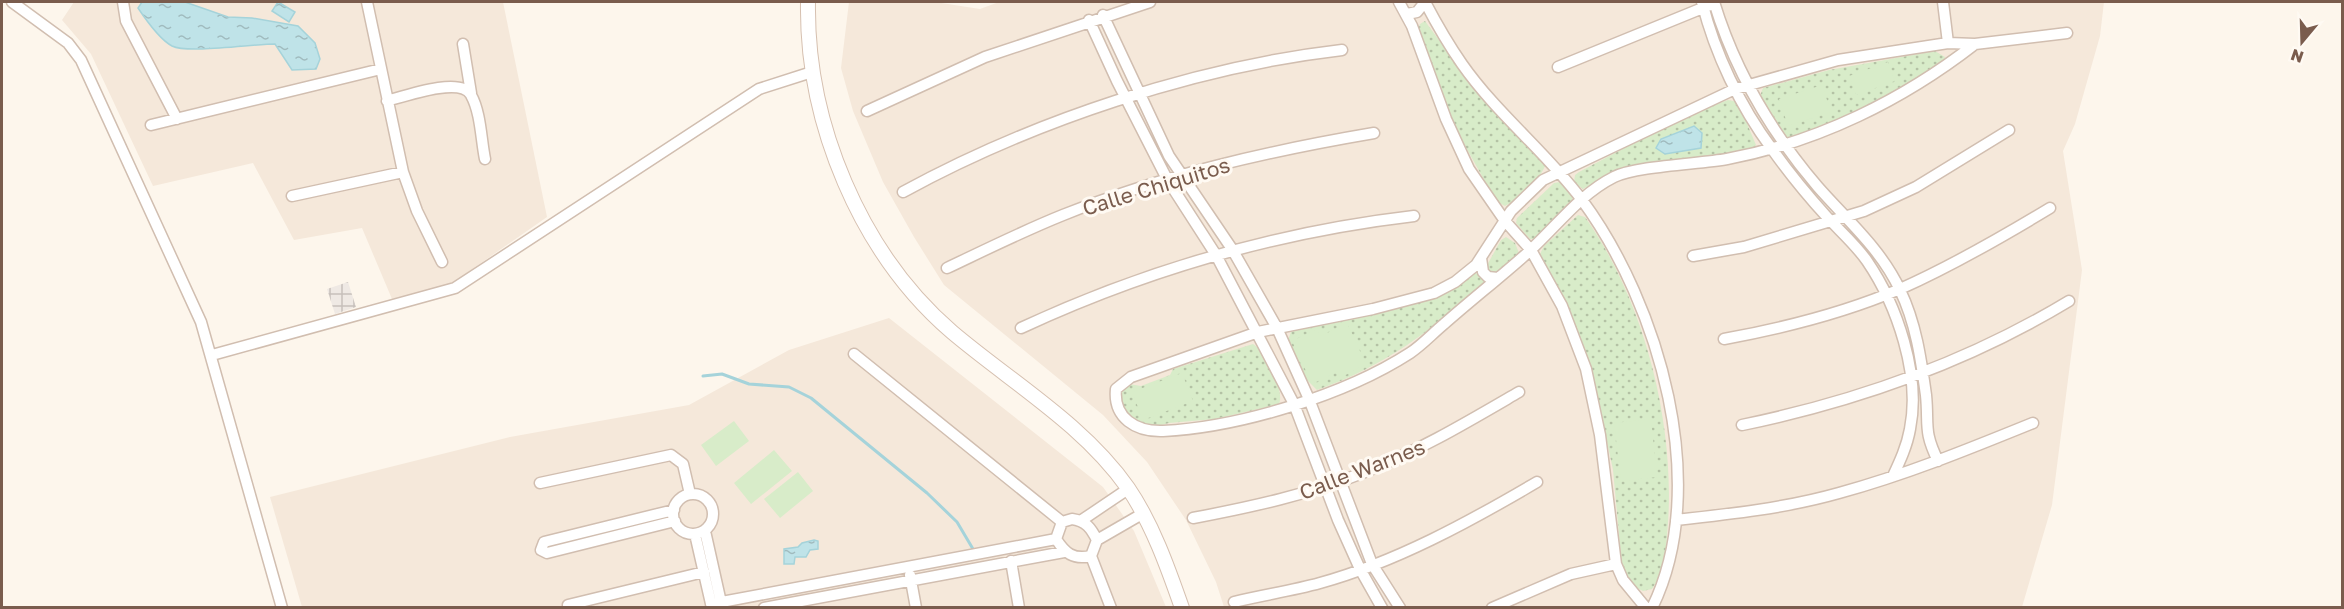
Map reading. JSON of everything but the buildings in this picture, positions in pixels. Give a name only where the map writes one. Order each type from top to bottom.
[{"type":"street","points":[[12,2],[68,43],[81,60],[201,322],[282,608]]},
{"type":"street","points":[[123,2],[126,21],[177,119]]},
{"type":"street","points":[[367,2],[403,172],[417,211],[442,262]]},
{"type":"street","points":[[808,2],[807,30],[812,72],[833,152],[853,199],[878,244],[910,288],[951,331],[1088,442],[1128,489],[1168,569],[1182,608]]},
{"type":"street","points":[[867,111],[947,72],[1103,15],[1150,2]]},
{"type":"street","points":[[1399,2],[1412,26],[1456,143],[1482,191],[1531,250],[1562,306],[1586,369],[1600,435],[1616,564],[1623,580],[1646,608]]},
{"type":"street","points":[[1407,14],[1417,12],[1425,2],[1463,65],[1582,199],[1600,225],[1628,276],[1655,343],[1668,394],[1675,446],[1676,520],[1665,581],[1652,608]]},
{"type":"street","points":[[1558,67],[1703,5],[1717,2],[1746,85],[1817,186],[1877,250],[1900,289],[1916,328],[1926,399],[1925,426],[1928,441],[1938,461]]},
{"type":"street","points":[[1943,2],[1948,43]]},
{"type":"street","points":[[1703,5],[1735,89],[1771,148],[1830,221],[1865,258],[1887,294],[1902,332],[1910,378],[1911,426],[1906,447],[1893,476]]},
{"type":"street","points":[[1103,15],[1169,156],[1232,249],[1277,328],[1309,399],[1372,564],[1400,608]]},
{"type":"street","points":[[1412,26],[1420,19],[1435,20]]},
{"type":"street","points":[[1089,20],[1167,179],[1216,255],[1294,404],[1338,520],[1360,569],[1382,608]]},
{"type":"street","points":[[1975,44],[1938,73],[1882,105],[1786,145],[1730,159],[1616,176],[1582,199],[1531,250],[1413,352],[1383,370],[1294,404],[1230,423],[1189,429],[1150,432],[1134,427],[1122,416],[1115,402],[1116,389],[1131,376],[1258,332],[1373,309],[1434,293],[1455,282],[1481,257],[1511,211],[1544,180],[1735,89],[1838,60],[1948,43],[1975,44],[2067,33]]},
{"type":"street","points":[[463,44],[485,159]]},
{"type":"street","points":[[903,192],[973,158],[1126,98],[1243,65],[1342,50]]},
{"type":"street","points":[[151,125],[381,69]]},
{"type":"street","points":[[212,355],[455,288],[759,89],[812,72]]},
{"type":"street","points":[[387,101],[458,86],[469,77]]},
{"type":"street","points":[[458,86],[471,93]]},
{"type":"street","points":[[1693,256],[1744,247],[1864,211],[1916,186],[2009,130]]},
{"type":"street","name":"Calle Chiquitos","points":[[947,268],[1064,214],[1181,174],[1251,157],[1374,133]]},
{"type":"street","points":[[292,196],[403,172]]},
{"type":"street","points":[[1724,339],[1787,327],[1900,289],[1996,241],[2050,208]]},
{"type":"street","points":[[1021,328],[1098,294],[1232,249],[1323,229],[1414,216]]},
{"type":"street","points":[[1481,257],[1483,272],[1488,277],[1498,278]]},
{"type":"street","points":[[1742,425],[1849,400],[1910,378],[2021,330],[2070,301]]},
{"type":"street","points":[[854,354],[1062,522],[1082,520],[1128,489]]},
{"type":"street","name":"Calle Warnes","points":[[1193,518],[1283,499],[1339,481],[1425,445],[1519,392]]},
{"type":"street","points":[[1676,520],[1794,504],[1938,461],[2033,423]]},
{"type":"street","points":[[540,483],[671,455],[683,464],[690,494]]},
{"type":"street","points":[[1234,602],[1321,583],[1360,569],[1436,537],[1537,482]]},
{"type":"street","points":[[700,532],[683,531],[675,521],[674,510],[682,497],[698,494],[710,503],[713,518],[700,532],[704,572],[717,605]]},
{"type":"street","points":[[674,510],[544,542],[541,550],[547,553],[675,521]]},
{"type":"street","points":[[1112,608],[1091,556],[1097,540],[1142,514]]},
{"type":"street","points":[[1082,520],[1092,530],[1097,540]]},
{"type":"street","points":[[1056,539],[1062,522]]},
{"type":"street","points":[[700,532],[717,605]]},
{"type":"street","points":[[1056,539],[1064,552],[1071,556],[1091,556]]},
{"type":"street","points":[[717,605],[808,585],[1056,539]]},
{"type":"street","points":[[764,608],[812,603],[911,580],[1064,552]]},
{"type":"street","points":[[1011,561],[1019,608]]},
{"type":"street","points":[[1492,608],[1571,574],[1616,564]]},
{"type":"street","points":[[909,566],[916,608]]},
{"type":"street","points":[[568,605],[704,572]]},
{"type":"street","points":[[808,585],[812,603]]},
{"type":"shaded area","points":[[74,2],[503,2],[547,217],[451,284],[392,299],[362,228],[294,240],[253,163],[153,186],[91,54],[62,20]]},
{"type":"shaded area","points":[[849,2],[935,2],[980,9],[999,2],[2104,2],[2100,36],[2075,124],[2063,151],[2082,270],[2052,505],[2022,607],[1224,607],[1216,582],[1186,520],[1147,462],[1103,415],[944,285],[914,237],[883,182],[853,111],[841,68]]},
{"type":"shaded area","points":[[348,282],[356,307],[335,314],[327,289]]},
{"type":"shaded area","points":[[889,318],[1103,487],[1134,531],[1166,607],[302,607],[270,497],[510,437],[689,405],[789,350]]},
{"type":"green space","points":[[1425,21],[1477,92],[1545,166],[1528,189],[1505,206],[1496,201],[1455,128],[1418,30],[1420,24]]},
{"type":"green space","points":[[1935,51],[1945,57],[1942,64],[1875,103],[1797,136],[1787,138],[1760,96],[1763,88],[1829,70]]},
{"type":"green space","points":[[1888,62],[1895,81],[1856,95],[1849,76]]},
{"type":"green space","points":[[1822,85],[1831,112],[1788,126],[1779,99]]},
{"type":"green space","points":[[1728,100],[1738,102],[1756,145],[1751,150],[1618,170],[1583,189],[1574,182],[1575,175],[1579,172],[1687,115]]},
{"type":"green space","points":[[1560,182],[1573,197],[1570,207],[1535,239],[1530,239],[1516,223],[1517,218],[1554,183]]},
{"type":"green space","points":[[1578,215],[1585,217],[1606,250],[1624,286],[1651,363],[1660,404],[1669,484],[1667,541],[1663,566],[1657,581],[1652,589],[1643,591],[1635,587],[1622,567],[1613,470],[1594,380],[1572,316],[1540,254],[1544,246]]},
{"type":"green space","points":[[1506,237],[1515,243],[1519,253],[1500,274],[1491,276],[1486,267],[1501,240]]},
{"type":"green space","points":[[1476,273],[1486,283],[1427,331],[1386,358],[1365,370],[1317,390],[1302,375],[1288,340],[1291,332]]},
{"type":"green space","points":[[1347,323],[1366,364],[1340,378],[1337,372],[1312,384],[1292,341],[1317,329],[1321,336]]},
{"type":"green space","points":[[1253,344],[1269,363],[1277,381],[1279,404],[1215,419],[1169,423],[1149,428],[1138,422],[1123,407],[1120,395],[1129,384],[1141,386],[1170,375],[1173,369]]},
{"type":"green space","points":[[1182,373],[1193,401],[1143,420],[1132,392]]},
{"type":"green space","points":[[1651,419],[1657,477],[1621,481],[1614,423]]},
{"type":"green space","points":[[734,421],[749,441],[716,466],[701,445]]},
{"type":"green space","points":[[774,450],[792,471],[751,504],[734,483]]},
{"type":"green space","points":[[798,472],[813,491],[780,518],[764,499]]},
{"type":"water","points":[[142,2],[185,2],[228,17],[252,18],[298,26],[315,43],[320,59],[316,69],[292,70],[275,44],[206,49],[172,46],[158,34],[141,13],[138,8]]},
{"type":"water","points":[[278,2],[295,12],[289,22],[272,11]]},
{"type":"water","points":[[1694,126],[1702,133],[1701,148],[1665,154],[1656,148],[1661,139]]},
{"type":"water","points":[[818,541],[818,549],[810,550],[806,557],[795,557],[794,564],[784,564],[784,549],[798,547],[802,543]]},
{"type":"waterway","points":[[703,376],[722,374],[749,384],[789,387],[811,398],[927,493],[957,522],[973,549]]}]
